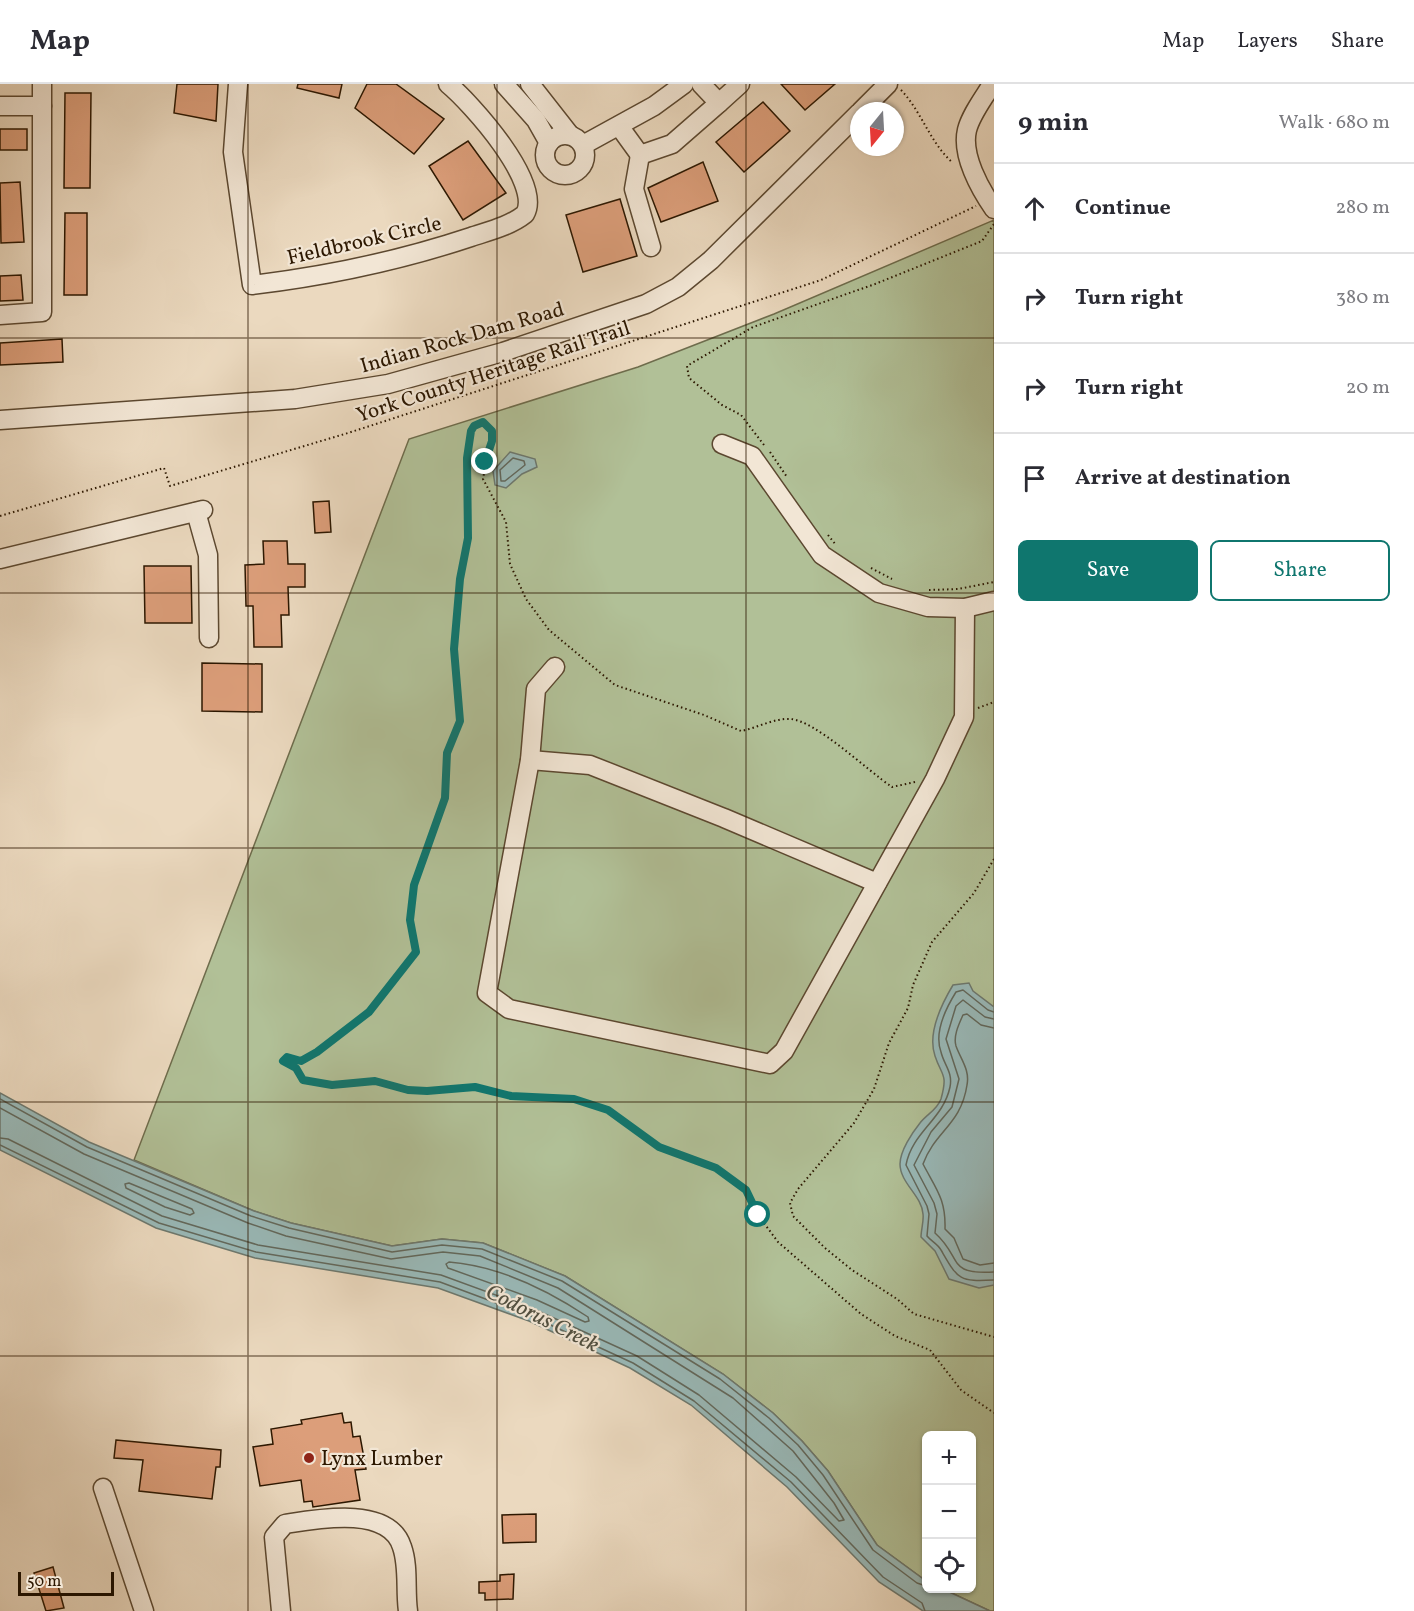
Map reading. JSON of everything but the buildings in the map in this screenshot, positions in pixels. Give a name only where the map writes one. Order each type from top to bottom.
[{"type":"street","points":[[0,315],[42,312],[42,84]]},
{"type":"street","name":"Fieldbrook Circle","points":[[238,84],[233,152],[252,285],[319,276],[389,262],[487,231],[525,214],[529,197],[510,158],[473,108],[448,84]]},
{"type":"street","points":[[504,84],[536,120],[549,143]]},
{"type":"street","points":[[530,84],[577,140],[585,160],[576,173],[560,175],[553,171],[545,158],[549,143],[562,135],[577,140],[619,126],[684,84]]},
{"type":"street","points":[[701,84],[719,103]]},
{"type":"street","points":[[640,154],[672,144],[740,84]]},
{"type":"street","points":[[988,201],[966,143],[968,129],[992,84]]},
{"type":"street","name":"Indian Rock Dam Road","points":[[874,102],[894,87]]},
{"type":"street","points":[[0,106],[42,106]]},
{"type":"street","name":"Indian Rock Dam Road","points":[[0,420],[295,399],[388,384],[503,352],[636,308],[678,287],[711,260],[850,122]]},
{"type":"street","points":[[619,126],[640,154],[634,189],[651,247]]},
{"type":"street","points":[[722,444],[752,456],[822,555],[879,592],[928,607],[965,608],[994,601]]},
{"type":"street","points":[[0,559],[199,511],[208,555],[209,638]]},
{"type":"street","points":[[555,667],[536,689],[530,760],[487,993],[508,1009],[770,1064],[784,1051],[935,779],[964,717],[965,608]]},
{"type":"street","points":[[530,760],[590,765],[724,818],[877,883]]},
{"type":"street","points":[[102,1488],[144,1611]]},
{"type":"street","points":[[281,1611],[274,1537],[279,1530],[285,1524],[325,1518],[363,1518],[377,1522],[391,1531],[402,1546],[408,1611]]},
{"type":"path","points":[[894,87],[911,100],[940,149],[961,170]]},
{"type":"path","name":"York County Heritage Rail Trail","points":[[0,516],[164,468],[170,486],[348,433],[821,280],[988,201]]},
{"type":"path","points":[[788,480],[741,415],[722,405],[696,385],[689,378],[687,366],[753,327],[875,284],[982,241],[994,224]]},
{"type":"path","points":[[916,781],[892,787],[811,724],[792,718],[741,731],[704,714],[615,685],[549,630],[525,599],[510,564],[506,522],[483,479],[492,431],[483,422],[474,426],[471,431],[467,458],[468,538],[460,579],[454,649],[460,721],[447,753],[445,798],[412,896],[410,920],[416,952],[369,1012],[317,1052],[301,1061],[287,1057],[283,1061],[296,1068],[303,1080],[332,1085],[375,1081],[408,1090],[427,1091],[475,1087],[511,1096],[574,1099],[608,1110],[659,1147],[716,1168],[746,1190],[758,1215],[778,1242],[861,1314],[895,1336],[930,1350],[961,1390],[994,1413]]},
{"type":"path","points":[[825,531],[837,546]]},
{"type":"path","points":[[866,565],[900,583]]},
{"type":"path","points":[[920,591],[958,589],[994,582]]},
{"type":"path","points":[[964,717],[976,708],[994,702]]},
{"type":"path","points":[[994,859],[974,893],[932,942],[913,985],[908,1008],[889,1043],[874,1089],[854,1123],[798,1189],[790,1203],[793,1216],[825,1248],[852,1270],[897,1299],[914,1314],[994,1337]]},
{"type":"green space","points":[[994,220],[994,1611],[952,1593],[976,1593],[976,1431],[922,1431],[922,1578],[877,1545],[828,1471],[773,1413],[723,1374],[565,1276],[483,1243],[442,1239],[392,1246],[291,1223],[254,1211],[134,1160],[409,439],[638,367],[774,314]]},
{"type":"water","points":[[510,452],[535,459],[537,467],[522,474],[506,488],[495,485],[493,471]]},
{"type":"water","points":[[969,983],[973,991],[994,1007],[994,1285],[979,1288],[949,1279],[935,1251],[921,1237],[922,1207],[903,1177],[900,1164],[904,1148],[910,1137],[937,1106],[943,1091],[944,1080],[933,1047],[936,1019],[953,985]]},
{"type":"water","name":"Codorus Creek","points":[[0,1093],[89,1142],[254,1211],[291,1223],[392,1246],[442,1239],[483,1243],[565,1276],[723,1374],[773,1413],[828,1471],[877,1545],[922,1578],[922,1593],[952,1593],[990,1611],[923,1611],[879,1582],[787,1487],[691,1405],[630,1368],[529,1321],[438,1288],[255,1258],[156,1228],[0,1150]]},
{"type":"place","name":"Lynx Lumber","points":[[309,1458]]},
{"type":"route","points":[[485,462],[492,441],[492,431],[483,422],[474,426],[471,431],[467,458],[468,538],[460,579],[458,626],[454,649],[460,721],[447,753],[445,798],[414,885],[410,906],[410,920],[416,952],[369,1012],[317,1052],[301,1061],[287,1057],[283,1058],[283,1061],[296,1068],[303,1080],[332,1085],[375,1081],[390,1087],[427,1091],[475,1087],[511,1096],[574,1099],[608,1110],[635,1127],[640,1135],[659,1147],[716,1168],[746,1190],[758,1215]]}]
